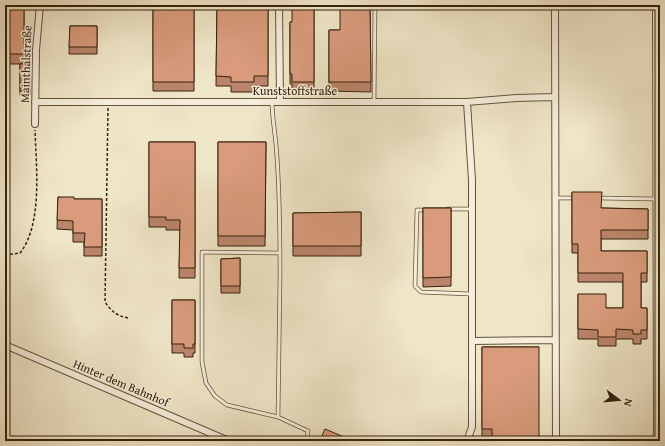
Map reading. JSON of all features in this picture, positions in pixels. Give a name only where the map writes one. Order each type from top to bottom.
[{"type":"street","name":"Mainthalstraße","points":[[35,124],[36,50],[40,5]]},
{"type":"street","points":[[279,5],[280,102]]},
{"type":"street","points":[[555,5],[556,441]]},
{"type":"street","points":[[656,5],[656,441]]},
{"type":"street","name":"Kunststoffstraße","points":[[35,102],[467,102],[516,98],[555,98]]},
{"type":"street","points":[[467,102],[472,180],[472,427],[467,441]]},
{"type":"street","points":[[472,341],[556,340]]},
{"type":"street","name":"Hinter dem Bahnhof","points":[[5,345],[229,441]]},
{"type":"lane","points":[[374,102],[375,5]]},
{"type":"lane","points":[[272,102],[272,122],[277,159],[280,253],[278,417]]},
{"type":"lane","points":[[556,198],[579,198]]},
{"type":"lane","points":[[594,198],[656,199]]},
{"type":"lane","points":[[444,209],[472,209]]},
{"type":"lane","points":[[430,210],[416,210],[415,286],[421,292],[472,294]]},
{"type":"lane","points":[[280,253],[202,252],[202,362],[206,383],[216,396],[227,404],[278,417],[308,431],[307,441]]},
{"type":"path","points":[[108,102],[105,302],[111,312],[128,318]]},
{"type":"path","points":[[5,255],[20,252],[26,245],[35,216],[35,124]]},
{"type":"building","points":[[5,5],[24,5],[24,54],[5,54]]},
{"type":"building","points":[[153,5],[194,5],[194,82],[153,82]]},
{"type":"building","points":[[217,5],[268,5],[268,76],[254,76],[254,82],[231,82],[231,77],[216,76]]},
{"type":"building","points":[[292,5],[314,5],[314,82],[292,82],[292,74],[290,74],[290,22],[292,22]]},
{"type":"building","points":[[340,5],[370,5],[371,82],[329,82],[329,30],[340,30]]},
{"type":"building","points":[[70,26],[97,26],[97,47],[69,47]]},
{"type":"building","points":[[20,64],[30,64],[30,91],[20,91]]},
{"type":"building","points":[[149,142],[195,142],[195,268],[179,268],[180,220],[166,220],[166,217],[149,217]]},
{"type":"building","points":[[218,142],[266,142],[265,236],[218,236]]},
{"type":"building","points":[[572,192],[602,192],[601,208],[648,209],[648,230],[601,230],[601,251],[647,251],[647,273],[641,273],[641,308],[647,308],[647,330],[641,330],[641,334],[633,334],[633,330],[616,329],[616,337],[598,337],[598,330],[578,329],[578,294],[606,294],[606,308],[623,308],[623,273],[578,273],[578,244],[572,244]]},
{"type":"building","points":[[58,197],[74,197],[74,199],[102,199],[102,247],[84,247],[85,233],[73,233],[73,221],[57,220]]},
{"type":"building","points":[[423,208],[451,208],[451,277],[423,278]]},
{"type":"building","points":[[361,212],[361,246],[293,246],[293,213]]},
{"type":"building","points":[[240,258],[240,286],[221,286],[221,259]]},
{"type":"building","points":[[172,300],[195,300],[195,344],[193,344],[193,348],[184,348],[184,344],[172,344]]},
{"type":"building","points":[[482,347],[539,347],[539,441],[492,441],[492,429],[482,429]]},
{"type":"building","points":[[325,429],[349,439],[349,441],[321,441],[320,440]]}]
